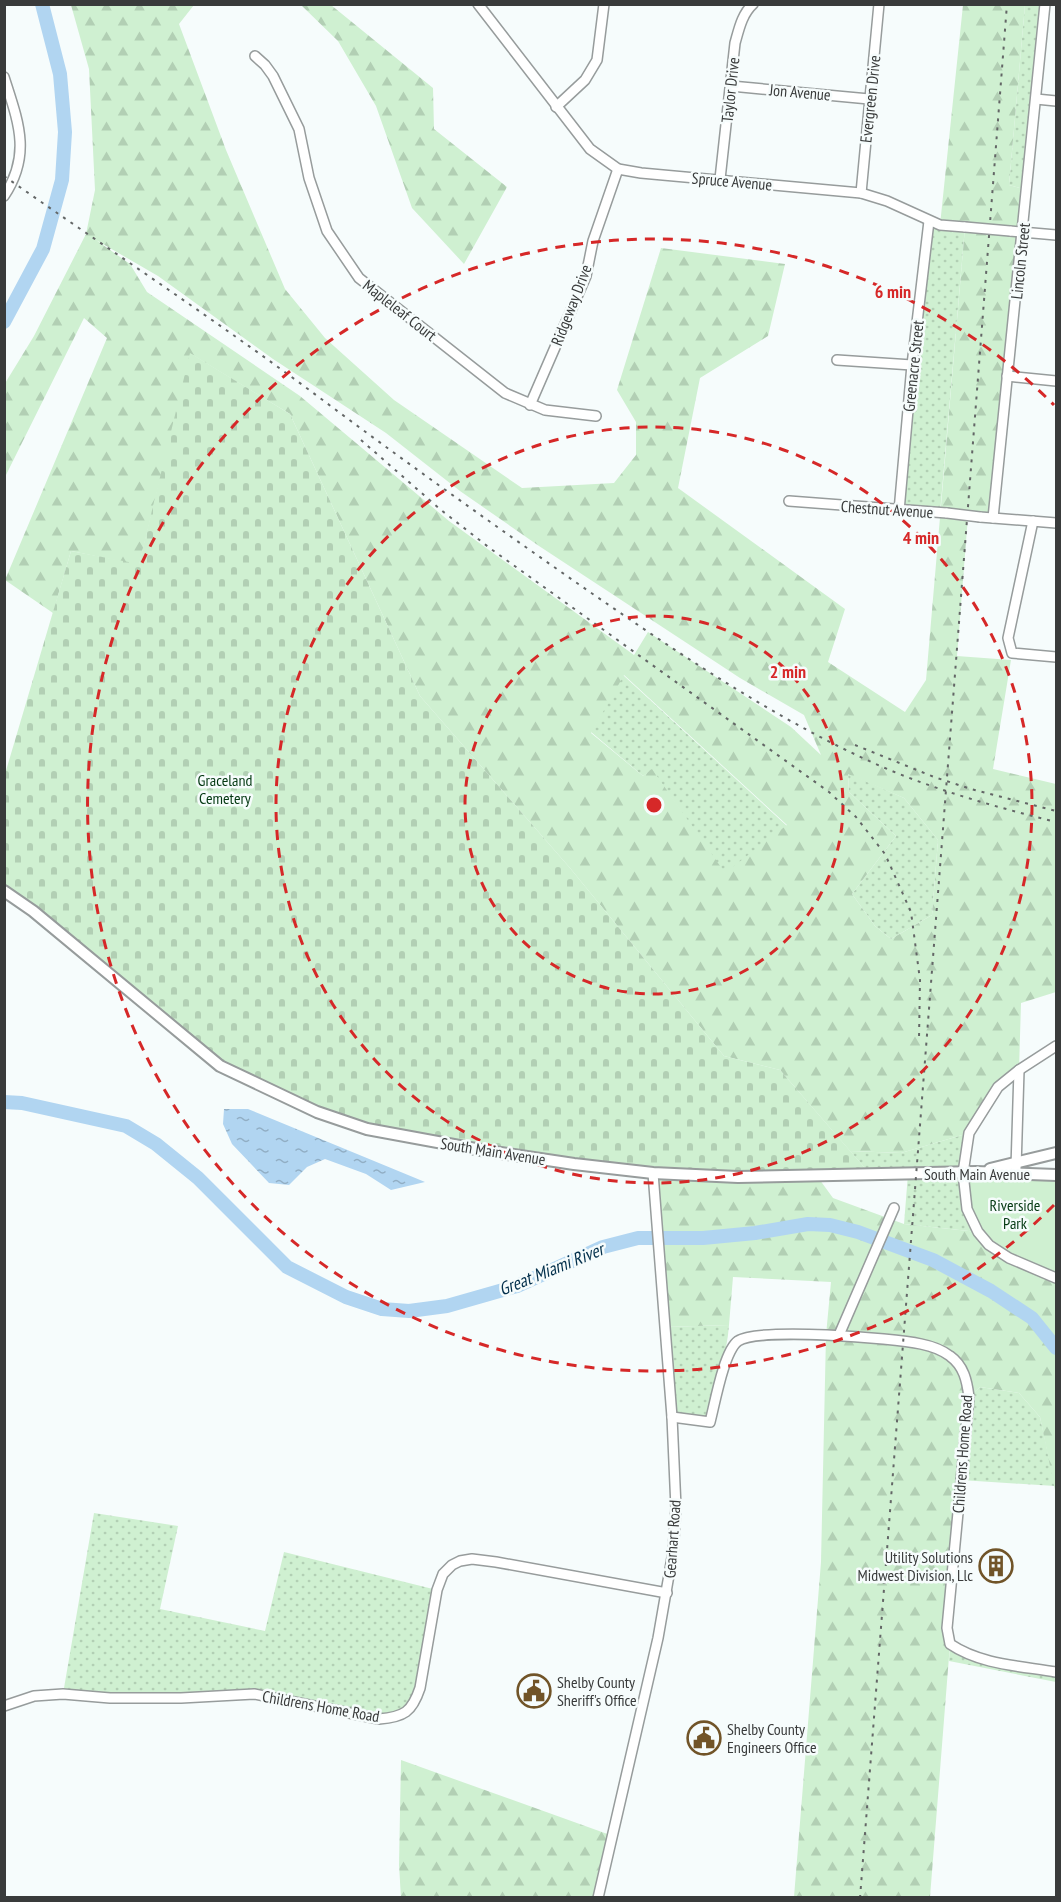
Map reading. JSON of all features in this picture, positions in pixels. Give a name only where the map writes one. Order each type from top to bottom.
[{"type":"main road","name":"South Main Avenue","points":[[4,891],[33,911],[220,1066],[317,1112],[367,1129],[562,1162],[653,1173],[738,1177],[976,1172],[1056,1175]]},
{"type":"main road","points":[[976,1172],[1056,1153]]},
{"type":"street","name":"Spruce Avenue","points":[[478,4],[590,149],[618,169],[861,193],[887,201],[940,225],[1056,235]]},
{"type":"street","points":[[556,107],[585,80],[597,60],[604,4]]},
{"type":"street","name":"Evergreen Drive","points":[[861,193],[879,4]]},
{"type":"street","name":"Lincoln Street","points":[[993,518],[1045,4]]},
{"type":"street","name":"Taylor Drive","points":[[720,179],[735,43],[749,6]]},
{"type":"street","name":"Mapleleaf Court","points":[[255,56],[273,76],[299,129],[309,178],[327,231],[359,278],[505,393],[545,410],[596,416]]},
{"type":"street","points":[[4,77],[21,136],[21,152],[11,187],[4,196]]},
{"type":"street","name":"Jon Avenue","points":[[731,86],[869,99]]},
{"type":"street","points":[[1036,99],[1056,101]]},
{"type":"street","name":"Ridgeway Drive","points":[[530,405],[586,276],[593,241],[618,169]]},
{"type":"street","name":"Greenacre Street","points":[[899,511],[912,365],[929,221]]},
{"type":"street","points":[[837,360],[912,365]]},
{"type":"street","points":[[1007,376],[1056,381]]},
{"type":"street","name":"Chestnut Avenue","points":[[789,501],[1056,523]]},
{"type":"street","points":[[1033,521],[1008,638],[1012,653],[1056,657]]},
{"type":"street","points":[[1056,1046],[998,1087],[969,1133],[963,1173],[968,1209],[978,1232],[989,1245],[1009,1258],[1056,1278]]},
{"type":"street","points":[[1016,1174],[1019,1070]]},
{"type":"street","name":"Gearhart Road","points":[[598,1898],[640,1719],[667,1593],[673,1552],[676,1508],[672,1417],[653,1173]]},
{"type":"street","points":[[840,1335],[894,1208]]},
{"type":"street","name":"Childrens Home Road","points":[[672,1417],[710,1422],[728,1354],[736,1342],[747,1336],[840,1335],[896,1340],[923,1344],[952,1357],[962,1368],[967,1380],[969,1396],[947,1628],[951,1644],[963,1652],[987,1660],[1056,1672]]},
{"type":"street","name":"Childrens Home Road","points":[[4,1706],[34,1696],[63,1694],[110,1698],[181,1698],[254,1694],[379,1719],[392,1718],[401,1716],[410,1709],[416,1699],[420,1688],[437,1590],[443,1574],[452,1564],[472,1559],[496,1562],[667,1593]]},
{"type":"green space","points":[[71,5],[194,5],[179,24],[226,150],[285,289],[325,338],[394,400],[522,488],[614,483],[636,455],[636,422],[617,390],[661,248],[785,264],[768,336],[700,378],[678,488],[845,609],[828,662],[905,712],[926,680],[965,227],[940,225],[963,5],[1025,5],[1009,185],[1027,190],[993,518],[968,516],[957,656],[1011,660],[993,769],[1056,784],[1056,992],[1021,1003],[1019,1070],[998,1087],[969,1133],[901,1153],[850,1151],[780,1070],[724,1056],[570,868],[420,696],[290,414],[191,354],[139,565],[71,551],[53,613],[5,580],[107,338],[84,318],[5,477],[4,385],[34,336],[86,234],[95,190],[89,69]],"holes":[[[96,240],[158,276],[273,359],[386,433],[460,491],[539,546],[740,678],[804,715],[821,755],[791,727],[648,632],[634,655],[449,521],[300,396],[147,292],[130,264]],[[624,675],[787,825],[725,873],[652,769],[643,776],[591,733]],[[848,774],[904,798],[938,840],[932,915],[891,939],[875,926],[852,894],[896,836],[849,792]]]},
{"type":"green space","points":[[301,5],[331,5],[433,88],[434,129],[507,187],[464,264],[412,208],[376,106],[338,41]]},
{"type":"green space","points":[[1025,5],[1045,5],[1027,190],[1009,185]]},
{"type":"green space","points":[[929,221],[965,227],[940,513],[899,511]]},
{"type":"green space","name":"Graceland Cemetery","points":[[190,353],[290,414],[420,696],[570,868],[724,1056],[780,1070],[871,1175],[653,1173],[367,1129],[220,1066],[5,891],[5,774],[71,551],[139,564]]},
{"type":"green space","points":[[623,675],[787,826],[725,874],[652,770],[643,776],[591,732]]},
{"type":"green space","points":[[848,773],[904,798],[938,840],[932,915],[891,939],[875,926],[852,894],[896,836],[849,792]]},
{"type":"green space","points":[[969,1133],[963,1173],[978,1232],[904,1224],[908,1174],[871,1175],[850,1151],[901,1153]]},
{"type":"green space","points":[[653,1173],[817,1176],[833,1198],[904,1224],[978,1232],[1056,1278],[1056,1495],[1040,1417],[1019,1393],[980,1387],[969,1397],[947,1628],[950,1644],[930,1897],[794,1897],[821,1562],[826,1335],[831,1282],[733,1277],[729,1325],[666,1327]]},
{"type":"green space","name":"Riverside Park","points":[[963,1173],[1056,1175],[1056,1278],[989,1245],[967,1209]]},
{"type":"green space","points":[[729,1325],[724,1358],[710,1413],[706,1420],[672,1417],[666,1327]]},
{"type":"green space","points":[[980,1387],[1019,1393],[1040,1417],[1055,1486],[961,1480],[969,1397]]},
{"type":"green space","points":[[94,1513],[178,1526],[160,1609],[265,1631],[284,1552],[437,1590],[416,1699],[392,1718],[254,1694],[63,1694]]},
{"type":"green space","points":[[950,1644],[963,1652],[1056,1672],[1056,1682],[949,1661]]},
{"type":"green space","points":[[401,1760],[613,1836],[598,1897],[401,1898],[399,1865]]},
{"type":"water","points":[[224,1109],[248,1109],[425,1182],[391,1190],[366,1174],[325,1159],[307,1167],[289,1185],[269,1183],[232,1144],[223,1124]]},
{"type":"waterway","name":"Great Miami River","points":[[4,322],[43,249],[62,180],[65,132],[60,74],[42,4]]},
{"type":"waterway","name":"Great Miami River","points":[[4,1102],[22,1103],[126,1126],[156,1144],[198,1178],[287,1267],[346,1297],[382,1309],[409,1311],[447,1306],[517,1286],[603,1247],[638,1238],[703,1238],[755,1233],[808,1224],[830,1225],[858,1232],[933,1260],[991,1291],[1032,1318],[1056,1348]]},
{"type":"railway","points":[[860,1898],[1007,4]]},
{"type":"railway","points":[[4,176],[239,339],[574,581],[717,677],[828,741],[890,770],[960,795],[1056,822]]},
{"type":"railway","points":[[361,440],[441,510],[491,549],[829,792],[856,817],[885,854],[911,912],[920,980],[919,1039]]},
{"type":"railway","points":[[855,745],[934,777],[1056,811]]},
{"type":"place","name":"Utility Solutions Midwest Division, Llc","points":[[996,1566]]},
{"type":"place","name":"Shelby County Sheriff's Office","points":[[534,1691]]},
{"type":"place","name":"Shelby County Engineers Office","points":[[704,1738]]}]
